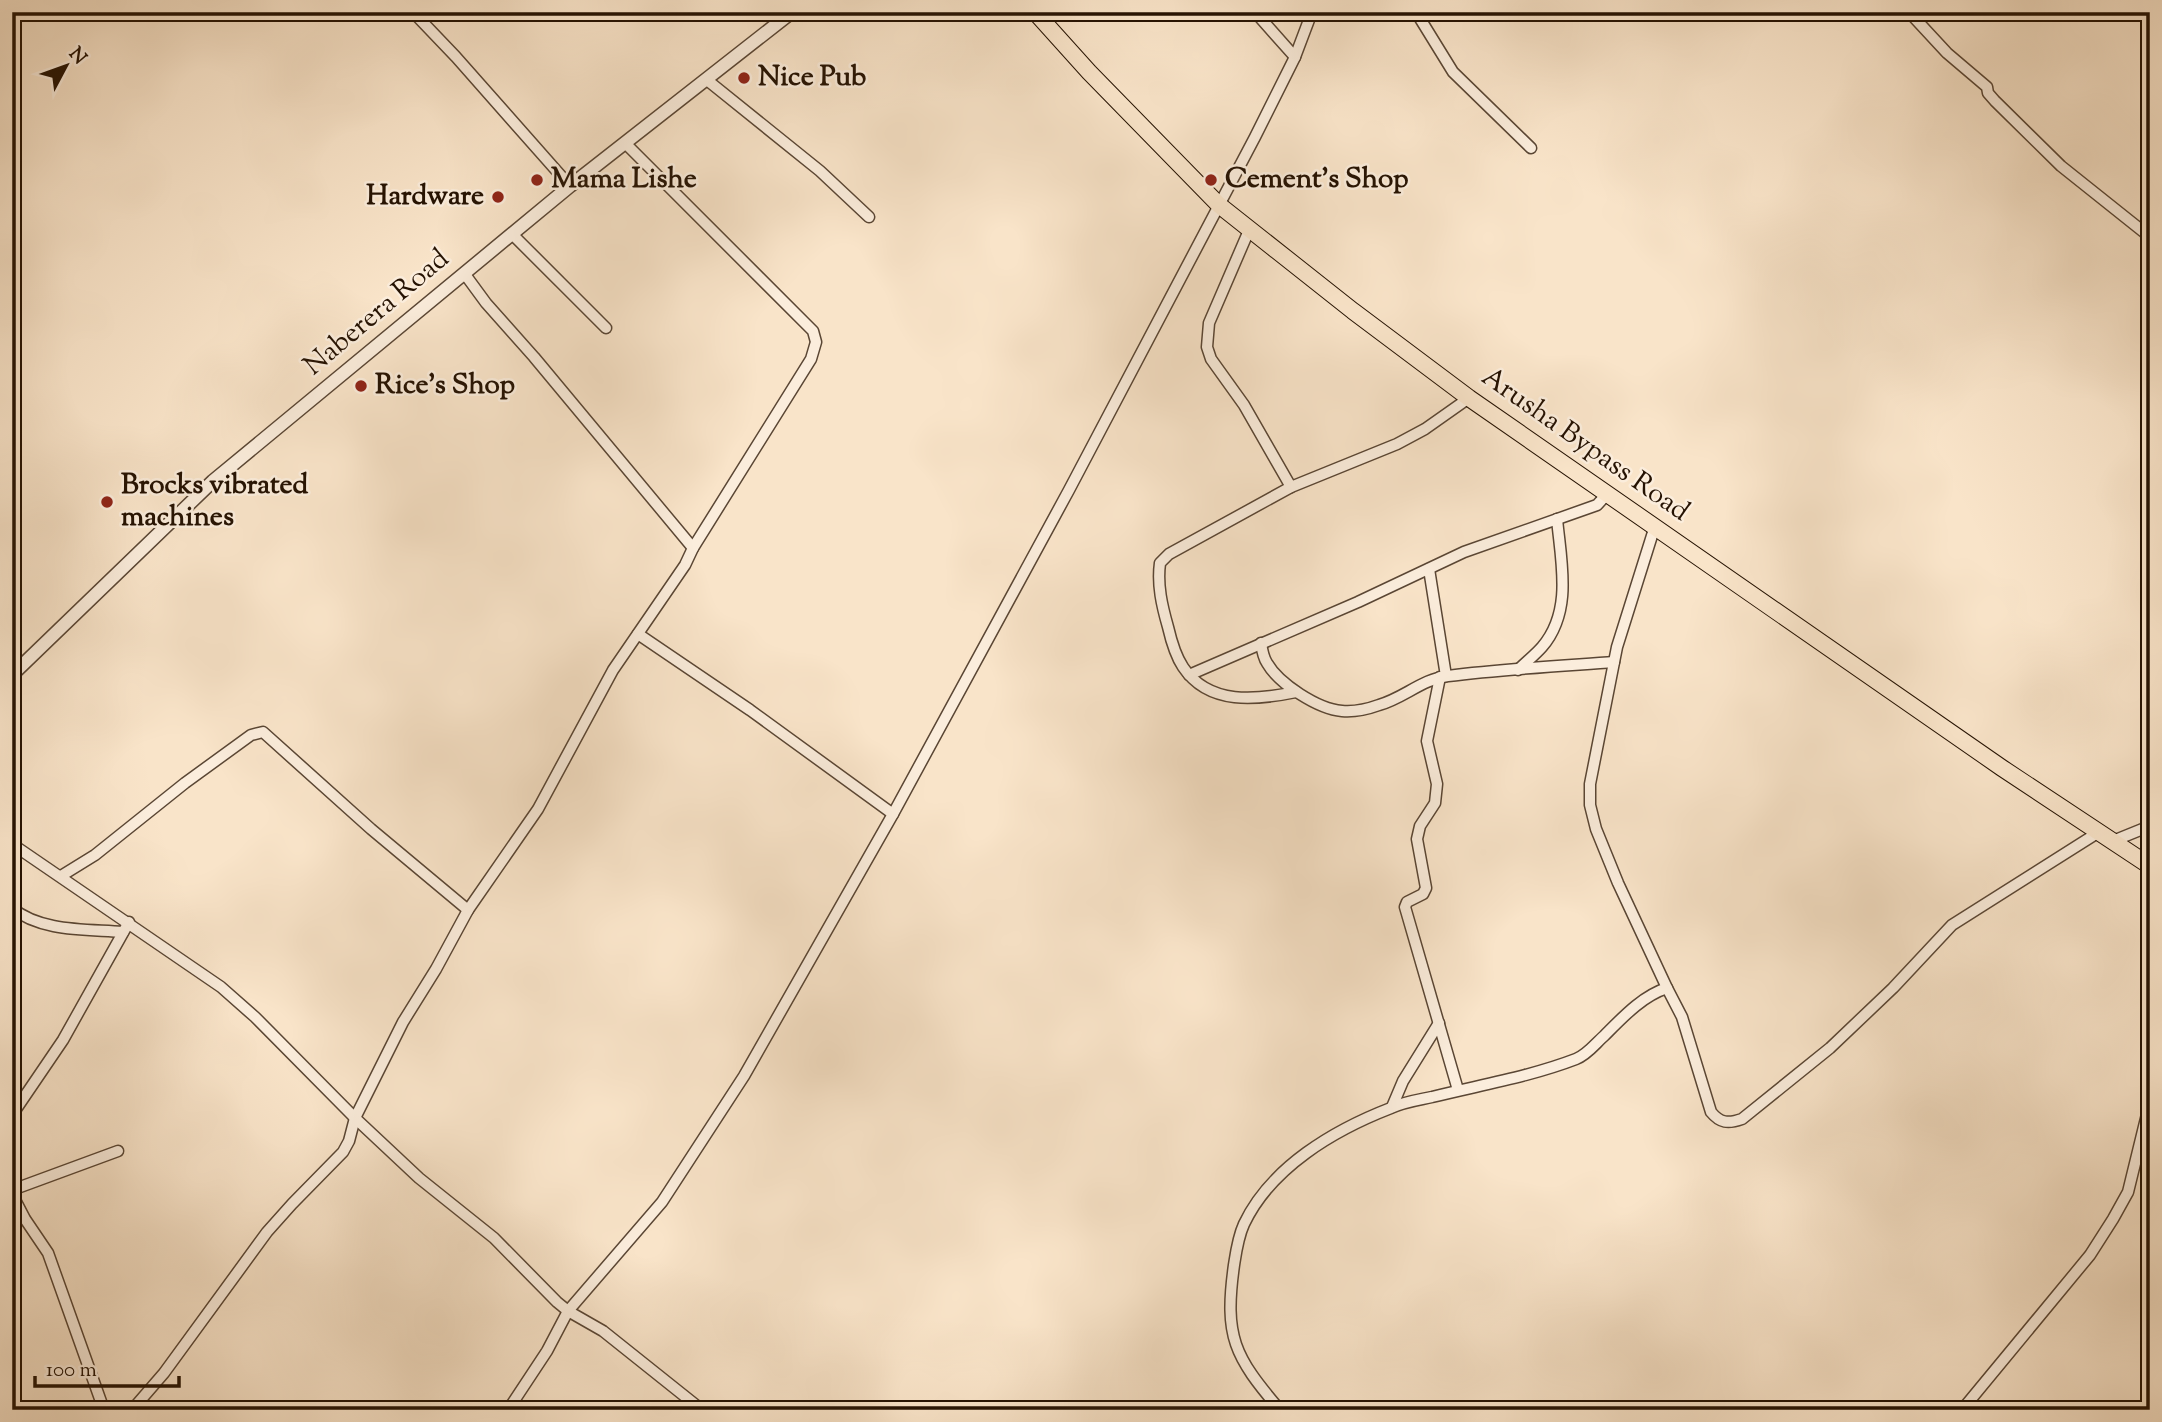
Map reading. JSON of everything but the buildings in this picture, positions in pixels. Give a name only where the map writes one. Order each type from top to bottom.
[{"type":"main road","name":"Arusha Bypass Road","points":[[1035,12],[1089,72],[1219,205],[1306,275],[1469,398],[2002,768],[2150,866]]},
{"type":"street","points":[[12,20],[20,12]]},
{"type":"street","points":[[413,12],[570,187]]},
{"type":"street","name":"Naberera Road","points":[[12,675],[213,481],[570,187],[792,12]]},
{"type":"street","points":[[1255,12],[1295,57]]},
{"type":"street","points":[[508,1410],[547,1351],[568,1311],[641,1229],[679,1178],[744,1076],[893,814],[1069,490],[1295,57],[1312,12]]},
{"type":"street","points":[[1416,12],[1453,72],[1531,148]]},
{"type":"street","points":[[1909,12],[1947,53],[1987,87],[1995,101],[2039,146],[2150,237]]},
{"type":"street","points":[[707,80],[820,171],[869,217]]},
{"type":"street","points":[[132,1410],[164,1373],[267,1232],[343,1153],[355,1118],[403,1023],[468,910],[538,809],[614,670],[685,565],[811,359],[816,342],[810,328],[712,233],[626,144]]},
{"type":"street","points":[[1250,228],[1209,323],[1207,348],[1211,359],[1249,413],[1291,487]]},
{"type":"street","points":[[512,234],[607,328]]},
{"type":"street","points":[[464,273],[486,303],[693,548]]},
{"type":"street","points":[[1296,692],[1267,698],[1238,699],[1215,693],[1189,675],[1181,665],[1165,619],[1159,592],[1160,563],[1169,554],[1291,487],[1396,444],[1425,429],[1469,398]]},
{"type":"street","points":[[1189,675],[1358,602],[1464,552],[1597,505],[1608,494]]},
{"type":"street","points":[[1518,670],[1542,647],[1561,612],[1563,583],[1557,519]]},
{"type":"street","points":[[1655,526],[1614,662],[1590,784],[1590,805],[1595,829],[1618,883],[1682,1017],[1711,1112],[1720,1122],[1742,1119],[1830,1048],[1893,988],[1952,925],[2099,832]]},
{"type":"street","points":[[1429,569],[1443,677],[1427,741],[1437,784],[1435,803],[1420,826],[1417,839],[1426,888],[1423,894],[1405,904],[1458,1090]]},
{"type":"street","points":[[638,634],[750,710],[893,814]]},
{"type":"street","points":[[1261,643],[1265,660],[1273,672],[1296,692],[1340,711],[1381,705],[1418,685],[1443,677],[1614,662]]},
{"type":"street","points":[[61,876],[95,855],[185,783],[251,735],[263,732],[371,829],[468,910]]},
{"type":"street","points":[[2113,841],[2150,826]]},
{"type":"street","points":[[12,844],[61,876],[126,927],[221,986],[419,1178],[494,1238],[568,1311],[603,1331],[702,1410]]},
{"type":"street","points":[[12,908],[24,918],[48,925],[126,927]]},
{"type":"street","points":[[12,1115],[63,1040],[126,927]]},
{"type":"street","points":[[1280,1410],[1239,1356],[1231,1331],[1230,1294],[1237,1247],[1244,1225],[1278,1177],[1299,1157],[1392,1107],[1534,1073],[1579,1058],[1652,994],[1667,988]]},
{"type":"street","points":[[1392,1107],[1403,1081],[1439,1023]]},
{"type":"street","points":[[1962,1410],[2090,1255],[2113,1219],[2128,1192],[2150,1102]]},
{"type":"street","points":[[104,1410],[48,1253],[25,1219],[12,1192],[118,1152]]},
{"type":"place","name":"Nice Pub","points":[[744,78]]},
{"type":"place","name":"Mama Lishe","points":[[537,180]]},
{"type":"place","name":"Cement's Shop","points":[[1211,180]]},
{"type":"place","name":"Hardware","points":[[498,197]]},
{"type":"place","name":"Rice's Shop","points":[[361,386]]},
{"type":"place","name":"Brocks vibrated machines","points":[[107,502]]}]
